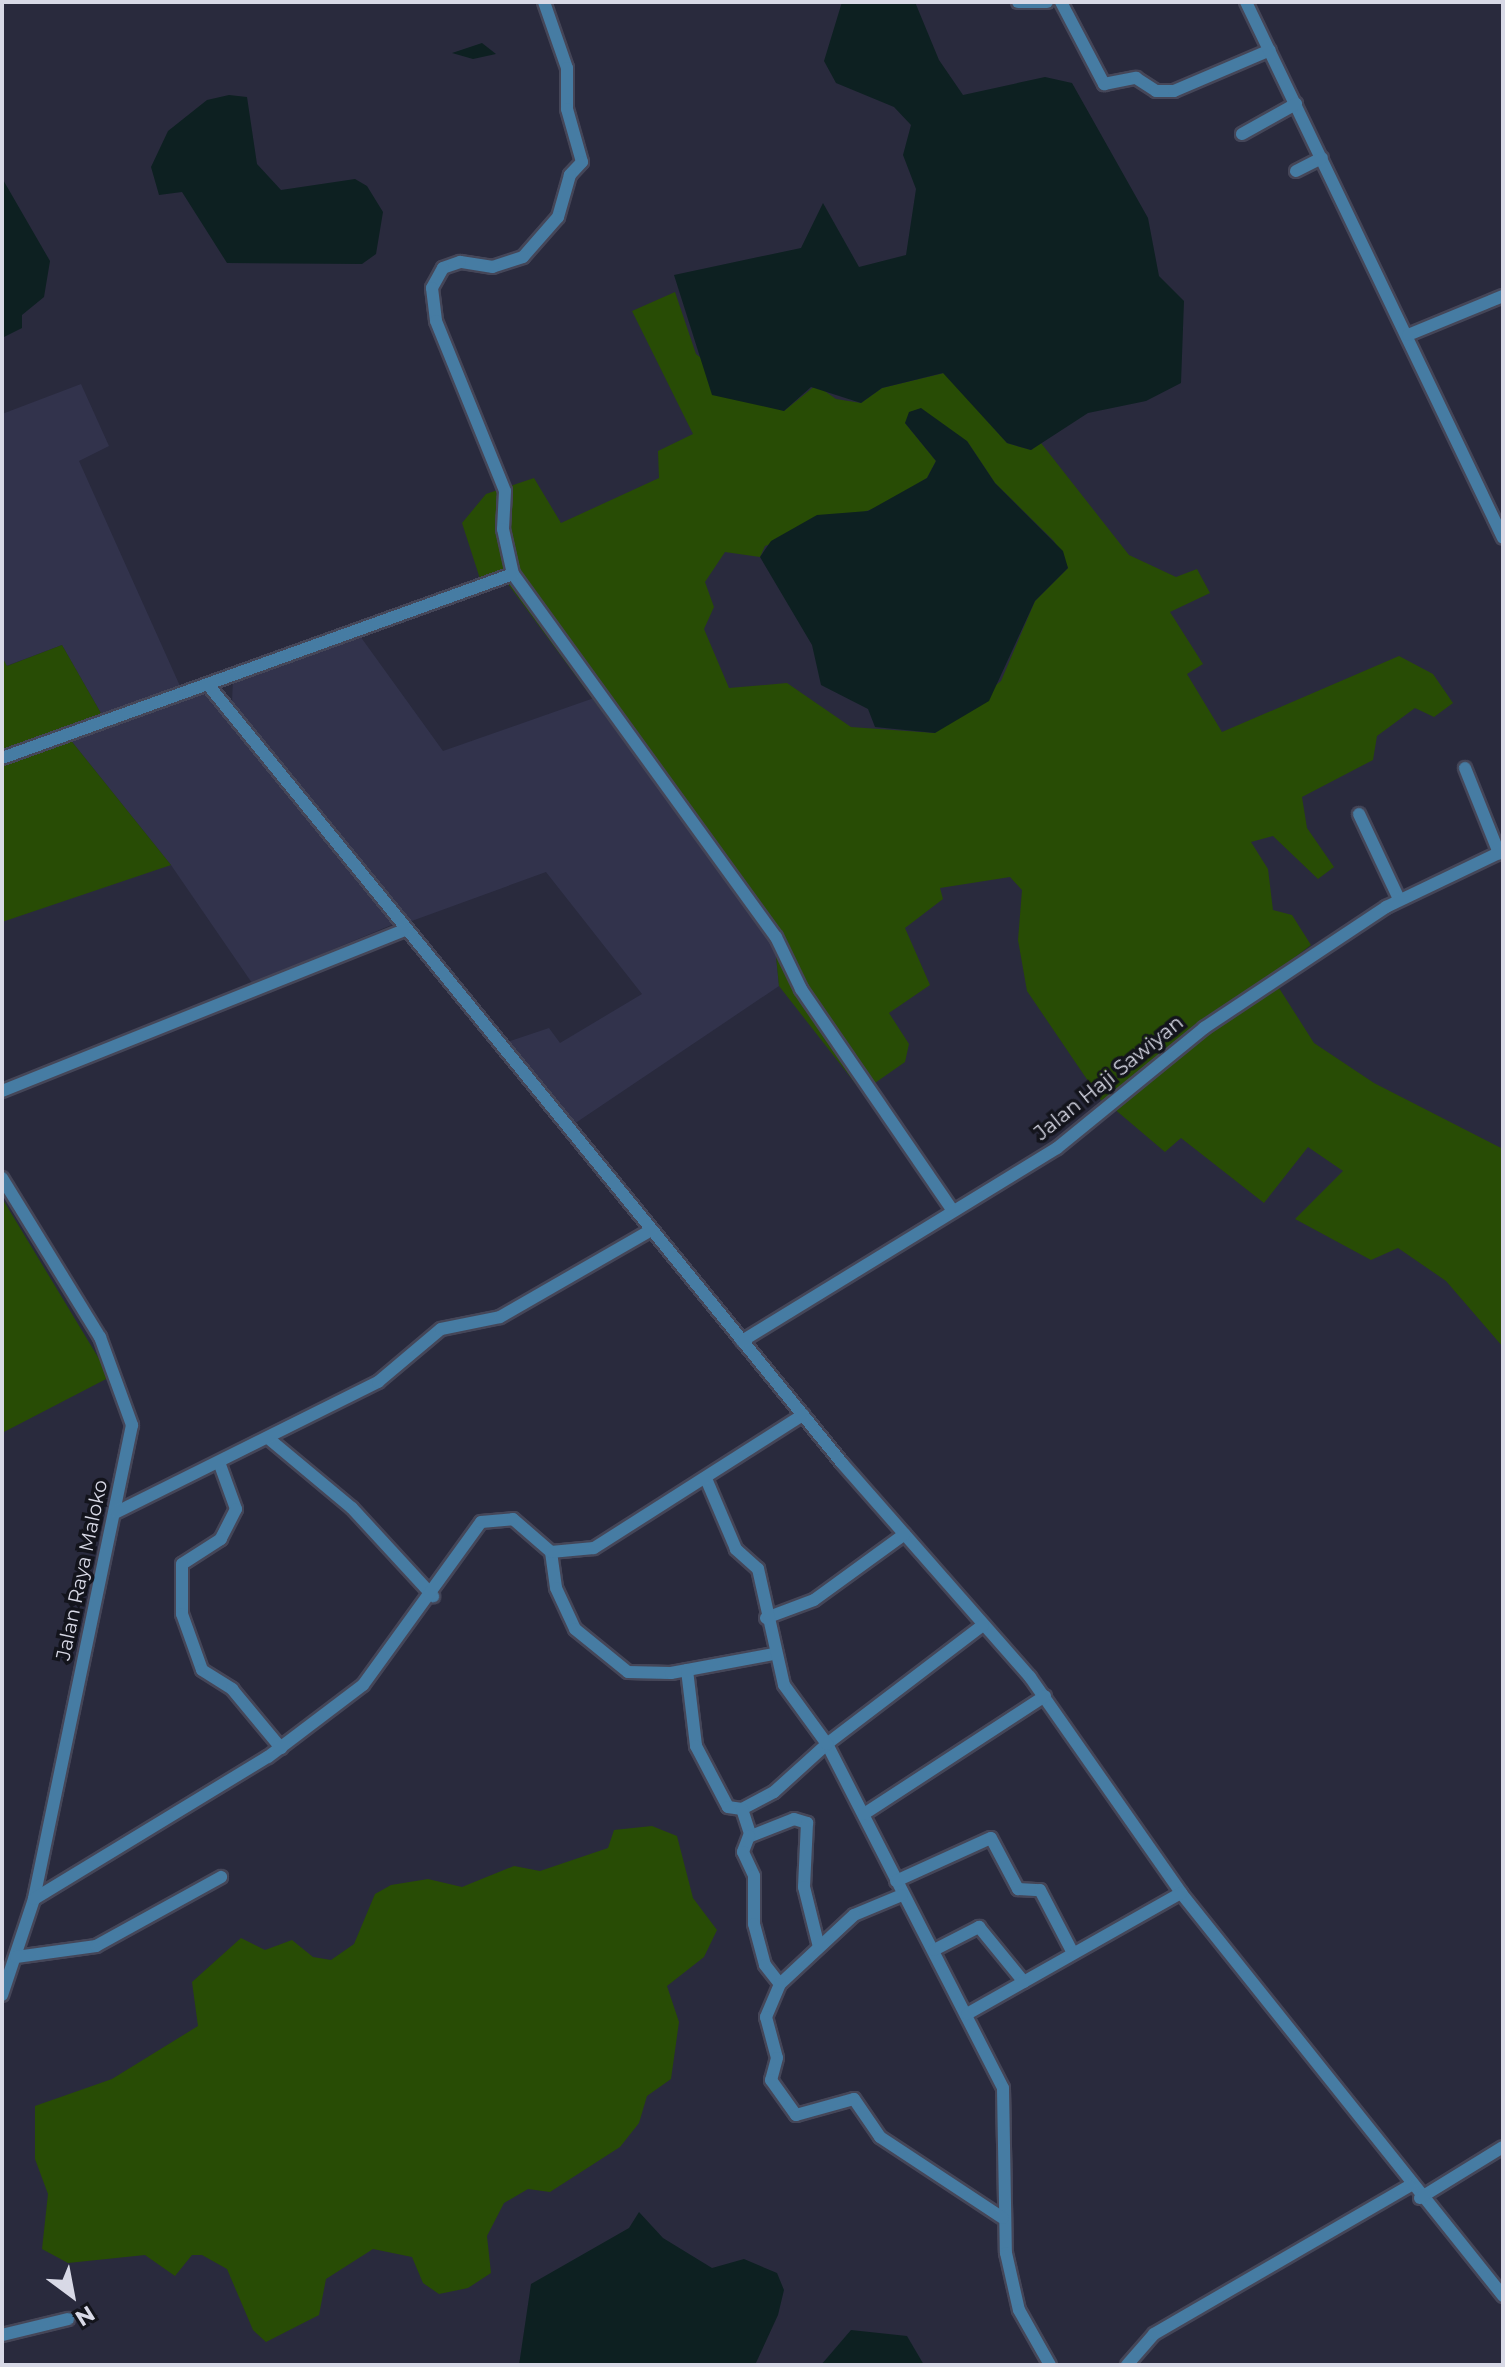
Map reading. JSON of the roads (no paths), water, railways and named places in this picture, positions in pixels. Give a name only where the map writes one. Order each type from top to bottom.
[{"type":"street","points":[[544,2],[567,68],[567,109],[582,162],[570,175],[558,217],[523,257],[493,267],[443,268],[432,288],[436,321],[505,491],[513,574],[776,937],[801,989],[951,1208]]},
{"type":"street","points":[[1018,2],[1047,2]]},
{"type":"street","points":[[1061,2],[1104,84],[1136,78],[1143,87],[1174,91],[1270,50]]},
{"type":"street","points":[[1246,2],[1503,538]]},
{"type":"street","points":[[1242,134],[1296,104]]},
{"type":"street","points":[[1296,171],[1322,158]]},
{"type":"street","points":[[1408,335],[1503,296]]},
{"type":"street","points":[[2,758],[513,574]]},
{"type":"street","points":[[209,686],[803,1415],[1045,1696],[1181,1893],[1409,2186],[1503,2296]]},
{"type":"street","points":[[1465,768],[1501,852]]},
{"type":"street","points":[[1359,814],[1399,899]]},
{"type":"street","name":"Jalan Haji Sawiyan","points":[[742,1341],[951,1208],[1057,1148],[1204,1028],[1399,899],[1501,852]]},
{"type":"street","points":[[2,1091],[405,930]]},
{"type":"street","name":"Jalan Raya Maloko","points":[[2,1178],[83,1305],[128,1405],[131,1436],[34,1899],[2,1995]]},
{"type":"street","points":[[117,1512],[378,1382],[441,1329],[500,1317],[651,1230]]},
{"type":"street","points":[[551,1552],[594,1548],[707,1481],[803,1415]]},
{"type":"street","points":[[268,1438],[352,1508],[433,1596]]},
{"type":"street","points":[[219,1462],[236,1509],[221,1539],[182,1564],[182,1614],[202,1670],[232,1689],[281,1748]]},
{"type":"street","points":[[707,1481],[736,1549],[758,1569],[774,1654],[789,1695],[827,1744],[902,1895],[967,2014],[1005,2099],[1003,2218],[1019,2310],[1050,2365]]},
{"type":"street","points":[[34,1899],[281,1748],[363,1685],[433,1596],[464,1538],[492,1517],[513,1519],[551,1552],[556,1588],[586,1643],[628,1672],[687,1670],[774,1654]]},
{"type":"street","points":[[766,1618],[805,1606],[905,1534]]},
{"type":"street","points":[[742,1809],[781,1787],[827,1744],[983,1625]]},
{"type":"street","points":[[687,1670],[696,1746],[719,1797],[742,1809],[749,1836],[743,1852],[754,1876],[754,1924],[765,1965],[780,1984]]},
{"type":"street","points":[[864,1814],[1045,1696]]},
{"type":"street","points":[[749,1836],[794,1819],[807,1823],[804,1887],[819,1947]]},
{"type":"street","points":[[896,1881],[991,1838],[1018,1889],[1040,1890],[1073,1953]]},
{"type":"street","points":[[16,1957],[96,1946],[221,1877]]},
{"type":"street","points":[[967,2014],[1181,1893]]},
{"type":"street","points":[[902,1895],[856,1914],[780,1984],[766,2017],[777,2058],[770,2076],[788,2111],[799,2116],[854,2099],[880,2137],[1003,2218]]},
{"type":"street","points":[[934,1950],[979,1927],[1024,1982]]},
{"type":"street","points":[[1420,2198],[1503,2147]]},
{"type":"street","points":[[1127,2365],[1154,2334],[1409,2186]]},
{"type":"street","points":[[2,2335],[68,2319]]}]
